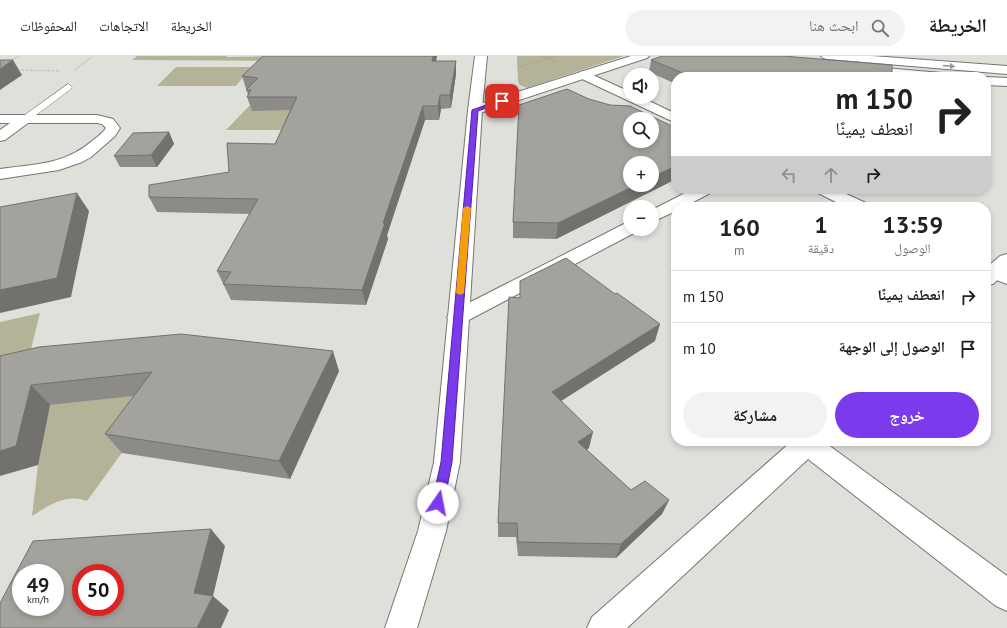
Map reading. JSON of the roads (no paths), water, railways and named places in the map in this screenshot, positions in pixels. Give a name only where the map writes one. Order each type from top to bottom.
[{"type":"street","points":[[401,628],[432,531],[447,462],[475,110],[481,56]]},
{"type":"street","points":[[475,110],[643,56]]},
{"type":"street","points":[[952,56],[1007,60]]},
{"type":"street","points":[[824,61],[904,62],[1007,70]]},
{"type":"street","points":[[824,61],[895,72]]},
{"type":"street","points":[[904,62],[912,72]]},
{"type":"street","points":[[930,65],[935,72]]},
{"type":"street","points":[[584,75],[623,94]]},
{"type":"street","points":[[996,82],[1007,97]]},
{"type":"street","points":[[645,104],[671,117]]},
{"type":"street","points":[[0,119],[97,119],[106,120],[113,128],[110,133],[86,154],[77,159],[59,165],[0,174]]},
{"type":"street","points":[[0,137],[25,119]]},
{"type":"street","points":[[681,202],[696,194]]},
{"type":"street","points":[[833,194],[849,202]]},
{"type":"street","points":[[659,213],[671,207]]},
{"type":"street","points":[[458,317],[623,232]]},
{"type":"street","points":[[613,625],[805,446]]},
{"type":"street","points":[[812,446],[1007,595]]},
{"type":"lane","points":[[25,119],[68,87]]}]
